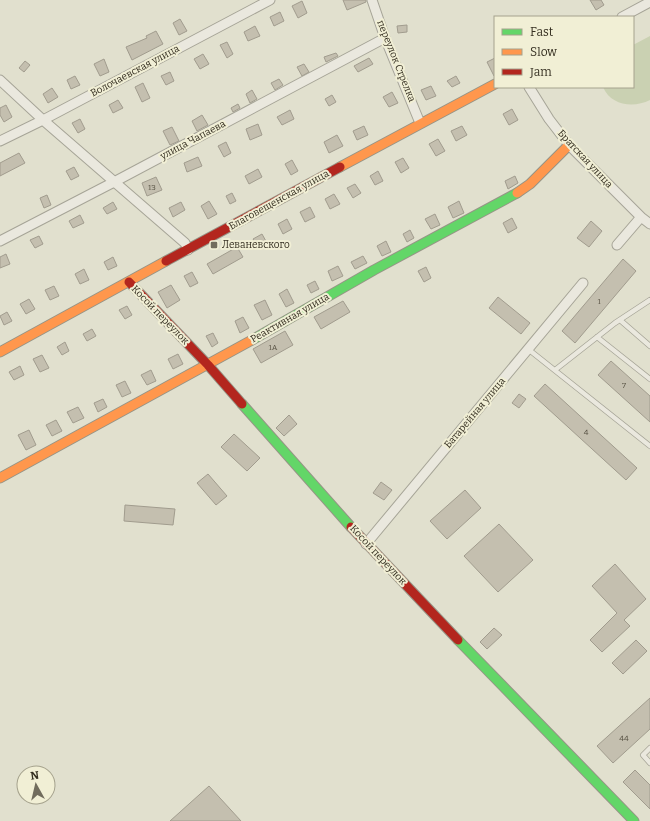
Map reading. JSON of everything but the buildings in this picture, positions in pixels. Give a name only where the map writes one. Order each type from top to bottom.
[{"type":"street","name":"Волочаевская улица","points":[[0,141],[43,120],[270,0]]},
{"type":"street","name":"переулок Стрелка","points":[[372,0],[385,38],[420,122]]},
{"type":"street","points":[[624,16],[650,2]]},
{"type":"street","name":"улица Чапаева","points":[[0,241],[385,38]]},
{"type":"street","points":[[0,80],[43,120],[185,243],[188,250]]},
{"type":"street","name":"Благовещенская улица","points":[[0,352],[420,122],[494,85]]},
{"type":"street","name":"Братская улица","points":[[530,88],[549,118],[569,144],[641,218],[650,224]]},
{"type":"street","name":"Реактивная улица","points":[[0,478],[208,365],[374,270],[516,194],[530,184],[569,144]]},
{"type":"street","points":[[617,245],[641,218]]},
{"type":"street","name":"Косой переулок","points":[[129,282],[208,365],[366,544],[634,821]]},
{"type":"street","name":"Батарейная улица","points":[[366,544],[583,283]]},
{"type":"lane","points":[[555,370],[620,320],[650,300]]},
{"type":"lane","points":[[620,320],[650,346]]},
{"type":"lane","points":[[597,337],[650,379]]},
{"type":"lane","points":[[528,349],[650,446]]},
{"type":"lane","points":[[650,748],[643,755],[650,763]]},
{"type":"green space","points":[[650,36],[650,100],[644,103],[624,104],[611,98],[604,88],[634,88],[634,44]]},
{"type":"traffic: fast","points":[[252,340],[374,270],[517,193]]},
{"type":"traffic: fast","points":[[242,404],[351,527]]},
{"type":"traffic: fast","points":[[458,640],[634,821]]},
{"type":"traffic: slow","points":[[340,167],[494,85]]},
{"type":"traffic: slow","points":[[517,193],[530,184],[569,145]]},
{"type":"traffic: slow","points":[[0,352],[166,261]]},
{"type":"traffic: slow","points":[[0,478],[252,340]]},
{"type":"traffic: jam","points":[[166,261],[340,167]]},
{"type":"traffic: jam","points":[[129,282],[208,365],[242,404]]},
{"type":"traffic: jam","points":[[351,527],[458,640]]},
{"type":"place","name":"Леваневского","points":[[214,245]]}]
